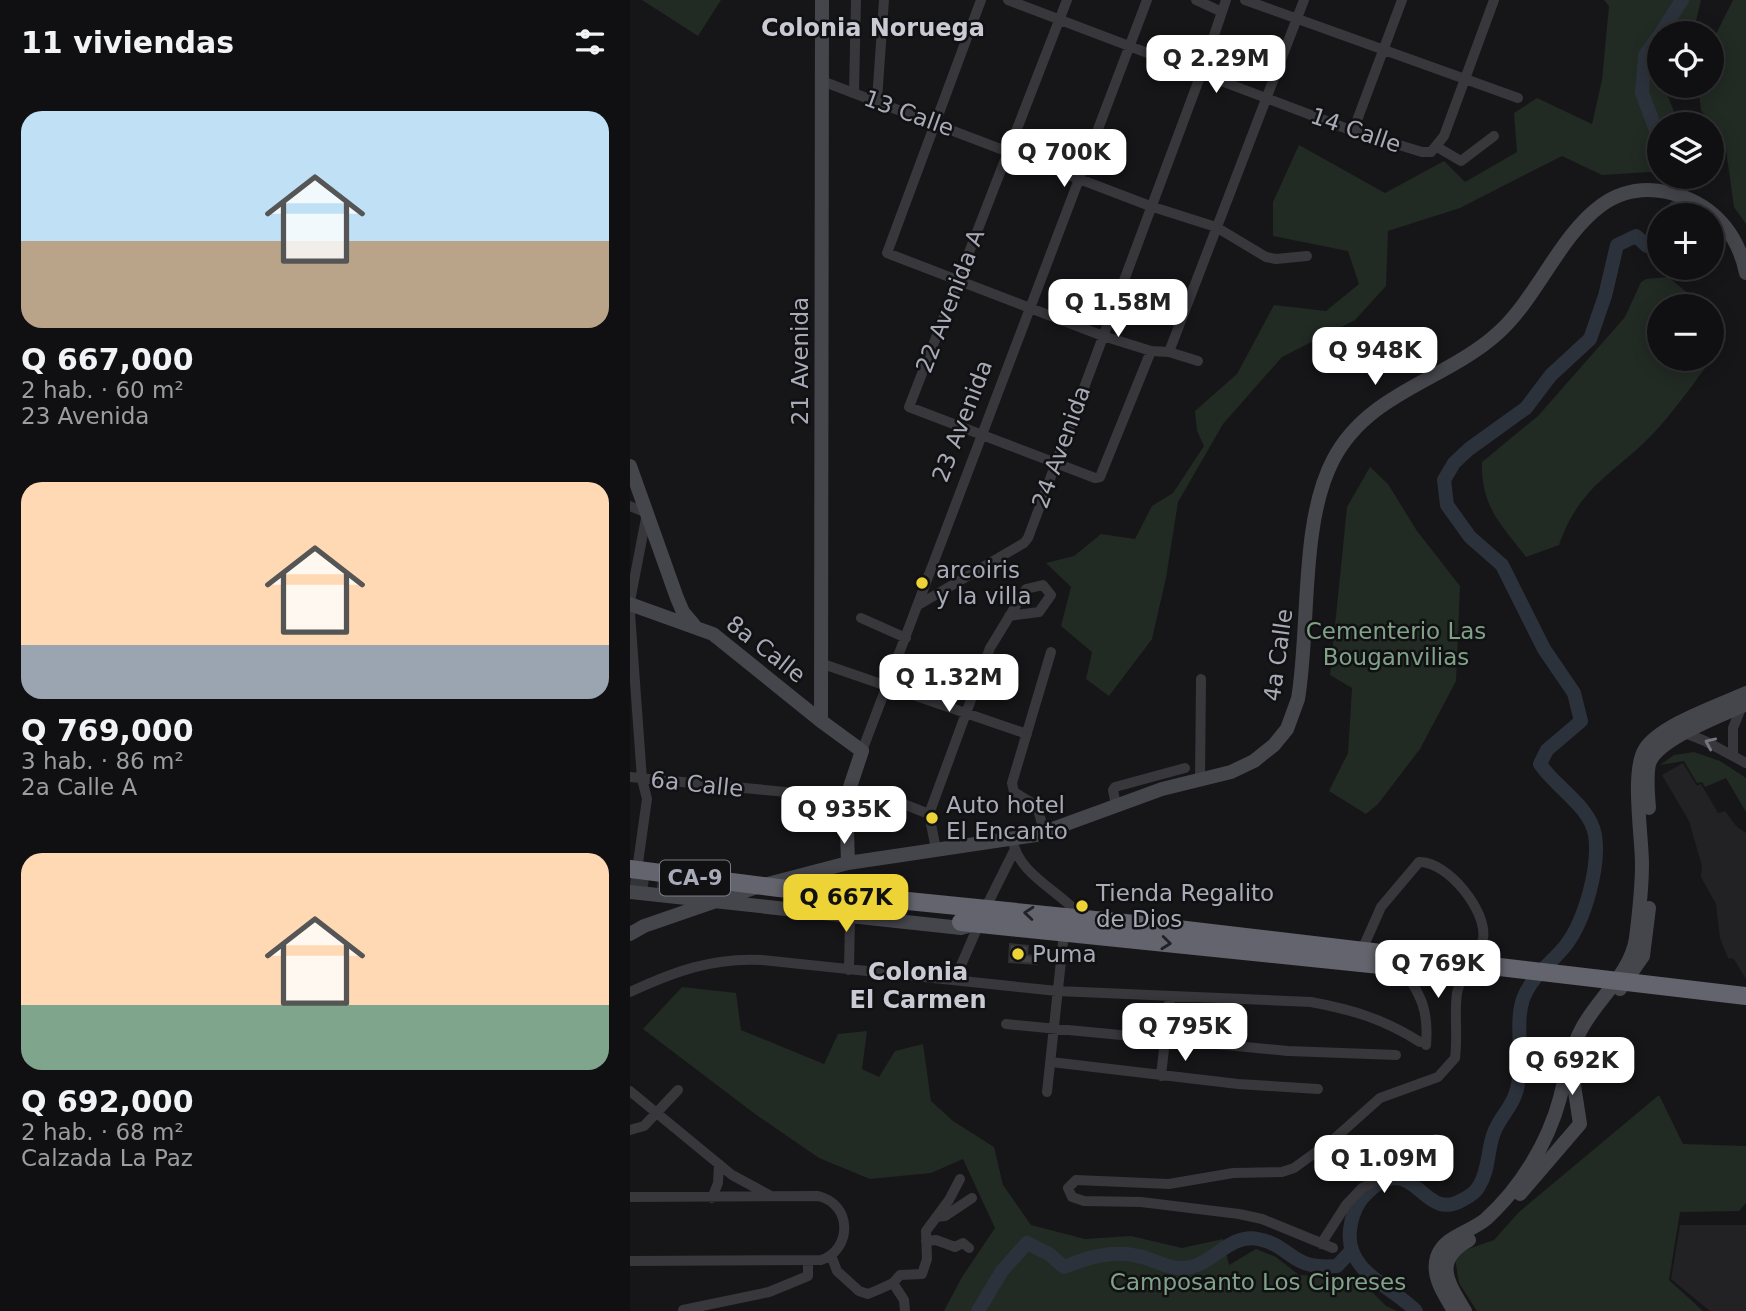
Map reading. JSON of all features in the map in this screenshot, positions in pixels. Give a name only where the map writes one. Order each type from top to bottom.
[{"type":"highway","name":"CA-9","points":[[633,870],[760,886],[1065,933],[1403,968],[1437,965]]},
{"type":"highway","name":"CA-9","points":[[975,920],[1076,918],[1362,950],[1437,965]]},
{"type":"highway","points":[[1437,965],[1744,1001]]},
{"type":"main road","name":"21 Avenida","points":[[821,722],[822,0]]},
{"type":"main road","name":"4a Calle","points":[[635,930],[760,886],[848,863],[936,849],[1013,846],[1044,831],[1116,805],[1231,772],[1254,761],[1274,745],[1292,716],[1302,675],[1317,502],[1333,458],[1363,419],[1387,400],[1498,334],[1527,299],[1576,227],[1595,209],[1626,194],[1666,192],[1693,201],[1713,214],[1729,230],[1742,256],[1746,273]]},
{"type":"main road","points":[[630,466],[683,612],[694,625]]},
{"type":"main road","name":"8a Calle","points":[[630,602],[713,634],[821,722],[862,751]]},
{"type":"main road","points":[[1454,1311],[1438,1281],[1438,1254],[1448,1241],[1480,1224],[1496,1208],[1544,1143],[1554,1119],[1574,1044],[1589,1017],[1626,965],[1634,948],[1641,882],[1638,776],[1646,758],[1679,729],[1745,701]]},
{"type":"main road","name":"23 Avenida","points":[[848,863],[846,799],[862,751]]},
{"type":"main road","points":[[1580,1124],[1574,1086],[1581,1050],[1594,1022],[1637,968],[1644,952],[1650,890],[1646,758]]},
{"type":"main road","name":"CA-9","points":[[630,892],[961,929],[975,920]]},
{"type":"main road","points":[[665,918],[670,907],[670,897]]},
{"type":"main road","points":[[1554,1119],[1568,1114],[1580,1124]]},
{"type":"main road","points":[[1465,1311],[1447,1278],[1446,1263],[1450,1255],[1457,1247],[1500,1217],[1539,1168],[1580,1124]]},
{"type":"street","points":[[853,92],[856,0]]},
{"type":"street","points":[[877,100],[884,0]]},
{"type":"street","points":[[981,0],[887,253],[1103,336],[1151,351],[1169,352],[1198,361]]},
{"type":"street","name":"14 Calle","points":[[1007,0],[1353,131],[1422,152],[1434,150],[1461,161],[1494,136]]},
{"type":"street","name":"22 Avenida A","points":[[981,435],[909,407],[1067,0]]},
{"type":"street","name":"23 Avenida","points":[[862,751],[1147,0]]},
{"type":"street","points":[[1196,0],[1222,12]]},
{"type":"street","name":"24 Avenida","points":[[919,604],[1024,543],[1201,74],[1226,0]]},
{"type":"street","points":[[1245,0],[1518,98]]},
{"type":"street","points":[[1169,352],[1304,0]]},
{"type":"street","points":[[1353,131],[1402,0]]},
{"type":"street","points":[[1434,150],[1444,136],[1494,0]]},
{"type":"street","name":"13 Calle","points":[[822,81],[1150,206],[1216,227],[1266,257],[1276,259],[1307,256]]},
{"type":"street","points":[[981,435],[1055,464],[1095,478],[1100,477],[1151,351]]},
{"type":"street","points":[[630,506],[647,513],[630,602]]},
{"type":"street","points":[[630,613],[642,779],[647,799],[633,870]]},
{"type":"street","points":[[936,849],[929,814],[990,648],[1009,617]]},
{"type":"street","points":[[861,618],[906,638]]},
{"type":"street","points":[[1044,831],[1037,806],[1012,788],[1051,652]]},
{"type":"street","points":[[823,664],[1027,734]]},
{"type":"street","points":[[1200,679],[1200,780]]},
{"type":"street","points":[[1733,754],[1733,728],[1745,701]]},
{"type":"street","points":[[1679,729],[1733,754],[1746,763]]},
{"type":"street","points":[[1116,805],[1113,796],[1115,787],[1185,768]]},
{"type":"street","name":"6a Calle","points":[[630,777],[901,803],[929,814]]},
{"type":"street","points":[[955,979],[975,920],[1013,846],[1054,893],[1074,909],[1076,918]]},
{"type":"street","points":[[1333,1248],[1262,1219],[1141,1202],[1084,1201],[1072,1197],[1069,1188],[1076,1180],[1169,1184],[1233,1173],[1282,1172],[1294,1168],[1312,1155],[1380,1098],[1438,1077],[1455,1058],[1454,1021],[1460,980],[1479,951],[1483,937],[1472,899],[1447,875],[1426,862],[1419,862],[1381,907],[1362,950]]},
{"type":"street","points":[[849,970],[850,916]]},
{"type":"street","points":[[1047,1092],[1065,933]]},
{"type":"street","points":[[630,992],[679,970],[727,959],[762,960],[1058,991],[1323,1004],[1394,1025],[1423,1043],[1428,1021],[1422,998],[1403,968]]},
{"type":"street","points":[[1161,1076],[1170,996]]},
{"type":"street","points":[[1006,1024],[1288,1051],[1396,1055]]},
{"type":"street","points":[[1051,1062],[1161,1076],[1318,1089]]},
{"type":"street","points":[[630,1130],[644,1126],[678,1090]]},
{"type":"street","points":[[630,1091],[719,1164],[769,1195]]},
{"type":"street","points":[[1321,1244],[1346,1205],[1362,1188],[1409,1164],[1436,1139]]},
{"type":"street","points":[[712,1198],[718,1183],[719,1164]]},
{"type":"street","points":[[831,1255],[837,1271],[859,1291],[868,1294],[892,1283],[900,1275],[922,1274],[927,1259],[926,1231],[949,1200],[960,1179]]},
{"type":"street","points":[[630,1197],[818,1196],[831,1199],[842,1212],[844,1227],[842,1239],[831,1255],[826,1259],[808,1262],[630,1261]]},
{"type":"street","points":[[936,1217],[945,1216],[972,1198]]},
{"type":"street","points":[[926,1241],[936,1240],[955,1247],[963,1243],[970,1248]]},
{"type":"street","points":[[683,1310],[783,1288],[808,1276],[808,1262]]},
{"type":"street","points":[[892,1283],[905,1305],[912,1311]]},
{"type":"shaded area","points":[[1683,763],[1697,786],[1701,784],[1718,813],[1725,811],[1737,827],[1746,833],[1746,979],[1734,959],[1728,958],[1720,938],[1716,904],[1701,877],[1702,866],[1689,821],[1662,775]]},
{"type":"shaded area","points":[[1680,1225],[1746,1225],[1746,1311],[1710,1311],[1671,1279]]},
{"type":"green space","points":[[642,0],[721,0],[698,36]]},
{"type":"green space","points":[[1604,0],[1701,0],[1696,21],[1647,21],[1647,98],[1669,98],[1674,112],[1647,112],[1647,172],[1602,175],[1562,156],[1460,208],[1388,231],[1386,286],[1355,320],[1282,357],[1223,424],[1178,502],[1166,578],[1152,639],[1109,696],[1086,679],[1092,652],[1061,626],[1071,587],[1046,563],[1074,556],[1101,534],[1135,539],[1152,506],[1173,493],[1204,446],[1197,431],[1195,411],[1237,374],[1274,305],[1326,311],[1359,284],[1348,251],[1273,236],[1273,202],[1299,145],[1385,193],[1444,161],[1465,182],[1517,152],[1514,113],[1537,98],[1592,124],[1602,80],[1609,6]]},
{"type":"green space","points":[[1733,0],[1746,0],[1746,224],[1734,207],[1724,147],[1724,112],[1702,112],[1700,98],[1724,98],[1722,21]]},
{"type":"green space","points":[[1646,279],[1672,280],[1689,294],[1647,294],[1647,371],[1703,371],[1645,442],[1590,491],[1568,523],[1559,545],[1526,557],[1494,514],[1485,491],[1482,462],[1538,416],[1625,317],[1641,282]]},
{"type":"green space","name":"Cementerio Las Bouganvilias","points":[[1370,467],[1388,484],[1417,531],[1460,586],[1456,681],[1420,749],[1378,804],[1366,814],[1329,791],[1348,753],[1352,688],[1330,675],[1347,507]]},
{"type":"green space","points":[[1694,752],[1720,761],[1746,778],[1746,812],[1726,778],[1705,787],[1702,782],[1697,783],[1684,761],[1660,765],[1674,755]]},
{"type":"green space","name":"Camposanto Los Cipreses","points":[[682,987],[736,993],[741,1030],[824,1064],[838,1034],[867,1031],[862,1069],[879,1077],[895,1051],[923,1044],[931,1101],[953,1121],[994,1147],[1003,1185],[1031,1225],[1085,1239],[1131,1236],[1182,1248],[1223,1239],[1229,1265],[1256,1249],[1276,1257],[1299,1275],[1352,1278],[1386,1306],[1397,1311],[944,1311],[962,1277],[995,1228],[963,1159],[931,1173],[870,1179],[819,1158],[755,1114],[643,1029]]},
{"type":"green space","points":[[1659,1095],[1683,1144],[1746,1146],[1746,1203],[1739,1211],[1680,1212],[1669,1280],[1703,1311],[1477,1311],[1459,1283],[1455,1258],[1465,1250],[1494,1240],[1519,1212]]},
{"type":"building","name":"Puma","points":[[1010,944],[1028,946],[1027,955],[1037,956],[1037,964],[1009,962]]},
{"type":"waterway","points":[[1669,21],[1682,0]]},
{"type":"waterway","points":[[1647,52],[1642,93],[1649,112]]},
{"type":"waterway","points":[[1416,1311],[1372,1277],[1355,1257],[1350,1245],[1354,1211],[1371,1190],[1380,1183],[1395,1178],[1412,1184],[1443,1205],[1464,1199],[1478,1188],[1483,1179],[1495,1130],[1518,1087],[1523,999],[1537,976],[1566,945],[1579,922],[1590,892],[1596,848],[1592,825],[1586,815],[1540,764],[1547,750],[1581,721],[1574,693],[1544,649],[1502,565],[1470,537],[1447,505],[1444,480],[1454,463],[1526,408],[1551,375],[1590,339],[1605,296],[1617,245],[1636,236],[1647,246]]},
{"type":"waterway","points":[[978,1311],[1002,1271],[1027,1243],[1049,1254],[1064,1267],[1110,1254],[1128,1254],[1184,1268],[1203,1262],[1229,1245],[1247,1238],[1269,1242],[1300,1261],[1321,1266],[1337,1266],[1350,1252]]},
{"type":"tunnel","points":[[630,885],[738,897]]},
{"type":"place","name":"arcoiris y la villa","points":[[922,583]]},
{"type":"place","name":"Auto hotel El Encanto","points":[[932,818]]},
{"type":"place","name":"Tienda Regalito de Dios","points":[[1082,906]]},
{"type":"place","name":"Puma","points":[[1018,954]]},
{"type":"district","name":"Colonia Noruega","points":[[873,28]]},
{"type":"district","name":"Colonia El Carmen","points":[[918,986]]}]
